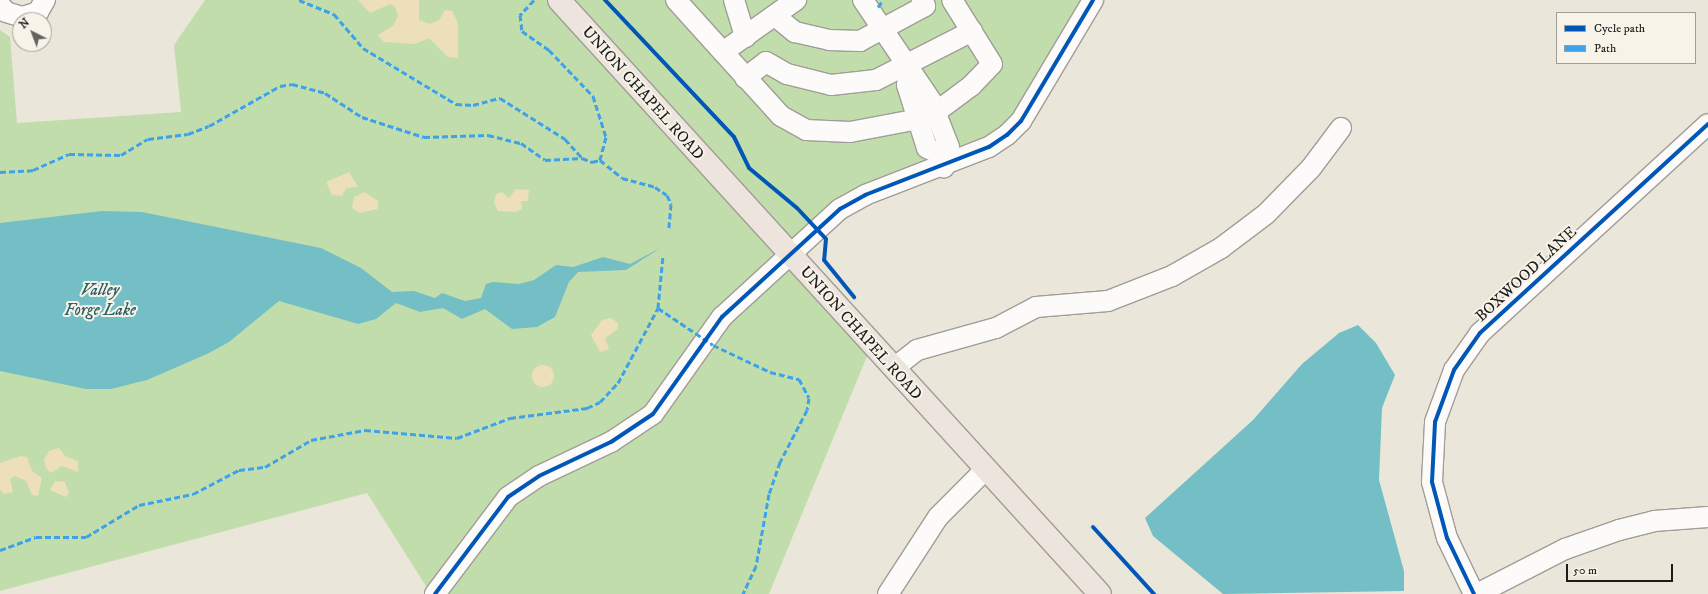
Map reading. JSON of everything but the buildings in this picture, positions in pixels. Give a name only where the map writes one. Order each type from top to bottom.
[{"type":"main road","name":"UNION CHAPEL ROAD","points":[[559,0],[1100,594]]},
{"type":"street","points":[[0,5],[6,12],[22,17],[38,12],[45,0]]},
{"type":"street","points":[[676,0],[781,116],[806,130],[850,132],[928,116],[971,86],[992,64],[952,0]]},
{"type":"street","points":[[734,0],[745,37]]},
{"type":"street","points":[[724,52],[796,0]]},
{"type":"street","points":[[863,0],[885,29],[908,69],[907,85],[949,148],[942,160]]},
{"type":"street","points":[[435,594],[498,507],[518,488],[611,442],[653,414],[722,317],[789,254],[840,209],[865,195],[942,160],[988,147],[1021,121],[1094,0]]},
{"type":"street","points":[[775,16],[795,32],[829,40],[860,40],[885,29],[927,2]]},
{"type":"street","points":[[745,78],[766,62],[786,74],[831,85],[876,80],[908,69],[972,31]]},
{"type":"street","name":"BOXWOOD LANE","points":[[1475,594],[1447,538],[1432,482],[1435,422],[1454,370],[1480,333],[1708,124]]},
{"type":"street","points":[[894,368],[917,350],[996,328],[1036,307],[1108,301],[1172,276],[1221,248],[1266,214],[1311,168],[1341,128]]},
{"type":"street","points":[[888,594],[938,517],[986,469]]},
{"type":"street","points":[[1475,594],[1564,549],[1619,530],[1654,522],[1708,517]]},
{"type":"green space","points":[[205,0],[1093,0],[1021,121],[884,187],[789,253],[872,344],[769,594],[431,594],[367,493],[0,591],[0,30],[10,37],[17,123],[181,112],[174,45]]},
{"type":"sand","points":[[358,0],[419,0],[419,20],[430,24],[439,20],[445,10],[452,11],[458,23],[458,58],[448,57],[429,38],[415,44],[384,42],[378,35],[393,26],[398,16],[395,7],[390,4],[370,13]]},
{"type":"sand","points":[[349,172],[358,187],[346,188],[342,196],[332,195],[326,182]]},
{"type":"sand","points":[[516,189],[529,190],[528,201],[521,201],[522,209],[516,212],[498,211],[494,203],[496,194],[502,192],[509,198]]},
{"type":"sand","points":[[364,192],[378,201],[378,209],[360,213],[352,208],[354,197]]},
{"type":"sand","points":[[611,318],[618,323],[618,329],[605,338],[609,349],[600,352],[591,335],[602,320]]},
{"type":"sand","points":[[543,365],[551,368],[554,376],[551,384],[543,387],[535,384],[532,376],[535,368]]},
{"type":"sand","points":[[59,448],[65,456],[78,461],[78,472],[62,466],[51,473],[46,468],[44,460],[49,451]]},
{"type":"sand","points":[[21,456],[27,457],[32,471],[42,478],[38,496],[32,495],[26,481],[15,476],[10,479],[13,492],[4,494],[0,490],[0,463]]},
{"type":"sand","points":[[55,481],[65,482],[69,493],[66,497],[50,490]]},
{"type":"water","name":"Valley Forge Lake","points":[[102,211],[142,212],[321,248],[361,268],[392,292],[414,291],[435,298],[442,293],[465,301],[481,298],[486,284],[493,282],[519,284],[534,280],[556,265],[573,267],[603,257],[630,264],[662,247],[626,270],[578,272],[569,282],[555,317],[537,327],[512,329],[485,309],[462,319],[443,308],[420,312],[396,303],[376,319],[358,324],[279,301],[229,342],[207,354],[147,380],[111,389],[86,389],[0,371],[0,223]]},
{"type":"water","points":[[1358,325],[1376,343],[1395,375],[1382,408],[1379,480],[1404,571],[1404,591],[1223,594],[1153,536],[1145,518],[1253,420],[1302,364],[1339,333]]},
{"type":"marked path","points":[[299,0],[334,14],[363,48],[456,104],[473,105],[500,98],[565,139],[582,158],[592,162],[600,160]]},
{"type":"marked path","points":[[534,0],[520,15],[522,31],[549,50],[593,96],[606,137],[600,160],[622,178],[655,187],[667,195],[671,204],[669,229]]},
{"type":"marked path","points":[[878,7],[883,0]]},
{"type":"marked path","points":[[0,172],[33,170],[69,154],[121,155],[148,139],[188,134],[209,126],[280,86],[292,84],[325,93],[362,117],[424,137],[488,135],[521,143],[545,160],[582,158]]},
{"type":"marked path","points":[[658,308],[663,255]]},
{"type":"marked path","points":[[0,550],[36,537],[86,537],[139,505],[193,494],[239,470],[265,467],[311,440],[365,430],[457,438],[510,418],[587,408],[600,402],[618,383],[658,308],[713,345],[770,372],[799,379],[809,398],[807,410],[780,462],[769,494],[756,566],[743,594]]},
{"type":"cycle path","points":[[605,0],[734,137],[749,168],[797,208],[826,239],[824,260],[854,297]]},
{"type":"cycle path","points":[[435,594],[508,497],[539,476],[611,442],[653,414],[722,317],[840,209],[865,195],[989,147],[1007,135],[1021,121],[1093,0]]},
{"type":"cycle path","points":[[1474,594],[1447,538],[1432,482],[1435,422],[1454,370],[1480,333],[1708,124]]},
{"type":"cycle path","points":[[1093,527],[1154,594]]}]
